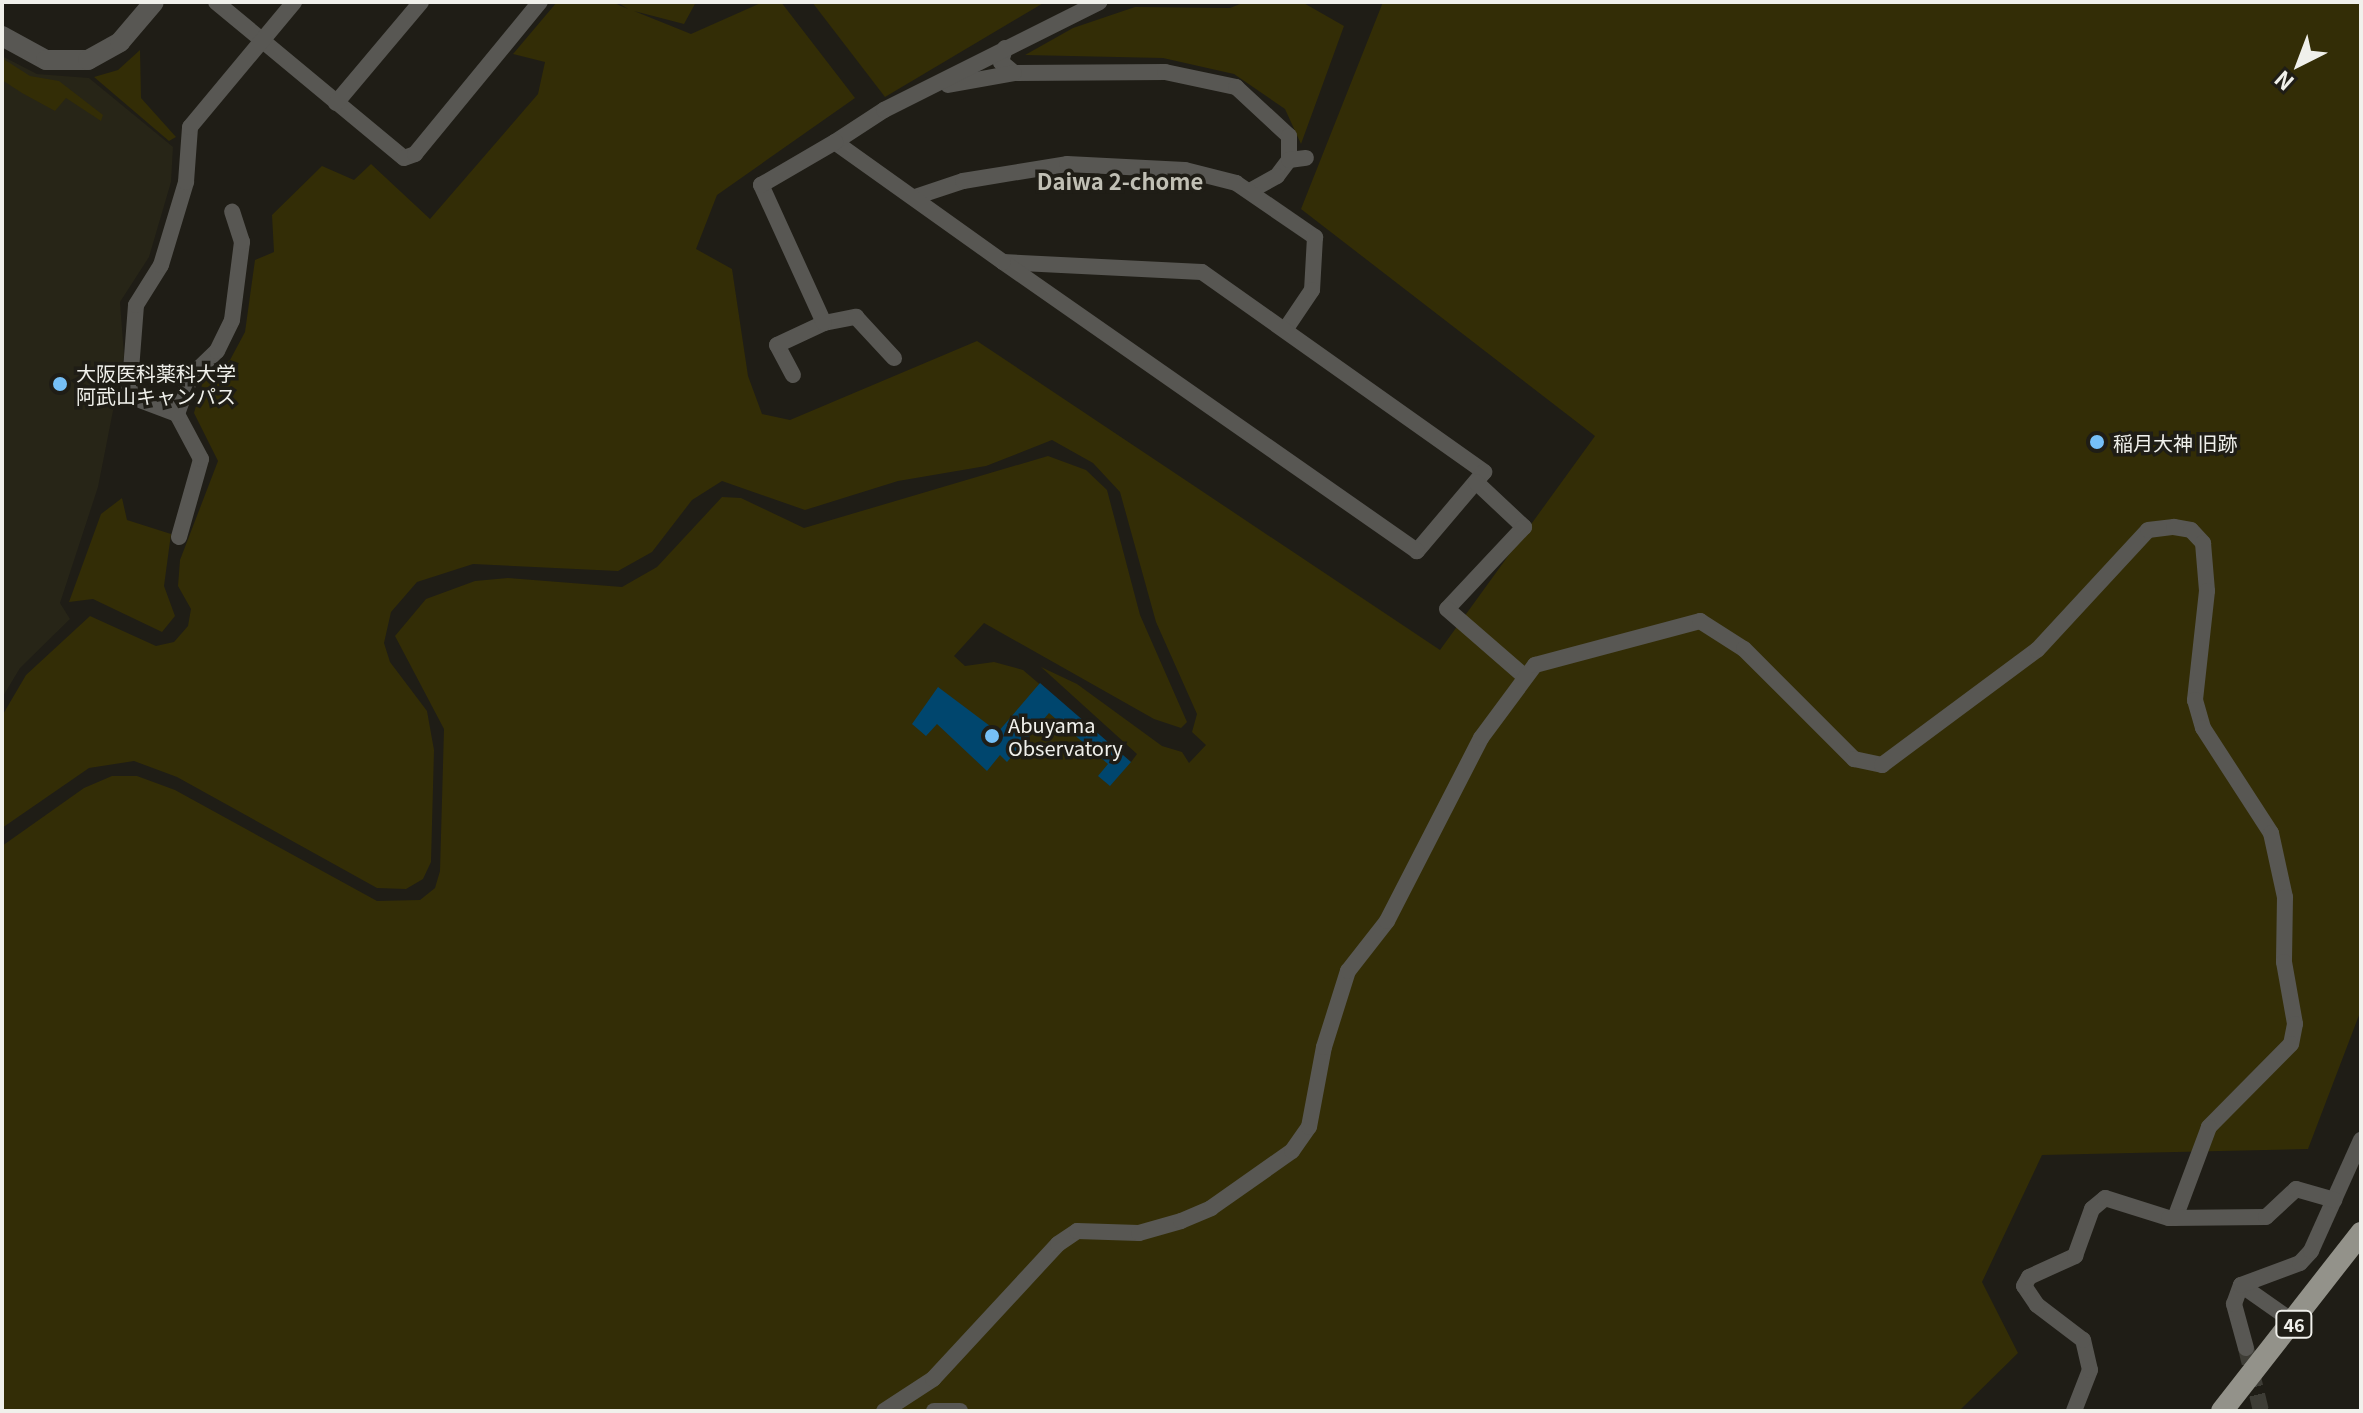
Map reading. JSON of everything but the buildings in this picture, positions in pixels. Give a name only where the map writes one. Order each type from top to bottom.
[{"type":"main road","name":"46","points":[[2222,1411],[2295,1323],[2361,1233]]},
{"type":"street","points":[[2,36],[46,60],[88,60],[120,42],[154,2]]},
{"type":"street","points":[[216,2],[397,155],[411,156],[540,2]]},
{"type":"street","points":[[179,537],[201,459],[177,414],[129,396],[136,305],[161,265],[186,182],[190,127],[294,2]]},
{"type":"street","points":[[336,103],[421,2]]},
{"type":"street","points":[[824,323],[761,185],[915,94],[1100,2]]},
{"type":"street","points":[[1005,48],[1001,62],[1014,73]]},
{"type":"street","points":[[915,94],[1014,73],[1165,72],[1236,87],[1289,136],[1289,160],[1277,176],[1252,190]]},
{"type":"street","points":[[835,142],[1003,262],[1417,551],[1484,472],[1202,272],[1003,262]]},
{"type":"street","points":[[1289,160],[1306,158]]},
{"type":"street","points":[[915,197],[963,181],[1067,164],[1185,170],[1252,190],[1315,237],[1312,290],[1285,330]]},
{"type":"street","points":[[177,414],[191,376],[217,351],[232,320],[242,242],[232,212]]},
{"type":"street","points":[[793,375],[777,345],[824,323],[856,317],[894,358]]},
{"type":"street","points":[[1476,482],[1524,527],[1447,609],[1524,676]]},
{"type":"street","points":[[893,1410],[933,1379],[1058,1244],[1077,1231],[1139,1233],[1181,1221],[1211,1208],[1292,1151],[1309,1127],[1324,1047],[1348,971],[1387,921],[1481,738],[1535,665],[1700,621],[1744,649],[1854,759],[1882,765],[2037,650],[2148,530],[2191,530],[2203,543],[2207,575],[2195,700],[2203,728],[2271,833],[2285,897],[2284,962],[2295,1024],[2291,1044],[2209,1127],[2175,1218]]},
{"type":"street","points":[[2246,1348],[2234,1304],[2241,1285],[2300,1263],[2334,1200],[2361,1140]]},
{"type":"street","points":[[2074,1411],[2090,1370],[2083,1340],[2037,1305],[2024,1286],[2029,1277],[2075,1256],[2092,1209],[2105,1198],[2175,1218],[2266,1217],[2296,1189],[2312,1189],[2334,1200]]},
{"type":"street","points":[[2241,1285],[2295,1323]]},
{"type":"street","points":[[934,1411],[960,1411]]},
{"type":"shaded area","points":[[557,2],[612,2],[628,9],[617,2],[696,2],[684,24],[634,11],[691,34],[763,2],[781,2],[855,98],[717,195],[696,249],[732,269],[748,376],[762,414],[790,420],[977,341],[1440,650],[1595,436],[1301,209],[1383,2],[2361,2],[2361,1010],[2308,1149],[2042,1155],[1982,1282],[2018,1353],[1959,1411],[2,1411],[2,846],[84,788],[112,776],[137,776],[175,790],[377,901],[420,900],[435,888],[440,871],[444,729],[395,636],[426,599],[475,581],[508,578],[622,587],[657,567],[722,497],[741,498],[804,528],[1048,456],[1086,470],[1107,490],[1140,615],[1187,722],[1181,728],[1154,719],[984,623],[954,656],[965,666],[994,662],[1023,670],[1131,762],[1137,754],[1041,667],[1077,684],[1162,746],[1182,752],[1189,763],[1206,745],[1192,732],[1197,714],[1156,622],[1120,492],[1093,463],[1052,440],[986,466],[898,481],[805,510],[722,481],[692,500],[652,552],[618,571],[473,564],[417,582],[391,612],[384,643],[390,662],[427,711],[434,750],[431,862],[423,879],[406,889],[377,888],[177,777],[134,761],[89,768],[2,828],[2,716],[26,675],[90,616],[156,646],[174,642],[188,626],[191,609],[178,586],[180,560],[218,461],[194,413],[203,381],[230,360],[245,332],[255,260],[274,252],[272,215],[322,166],[354,180],[371,164],[430,219],[538,94],[545,62],[513,54]]},
{"type":"shaded area","points":[[812,2],[1045,2],[885,97]]},
{"type":"shaded area","points":[[1245,2],[1302,2],[1344,26],[1301,144],[1285,109],[1234,74],[1163,58],[1025,55],[1073,28],[1135,7],[1230,8]]},
{"type":"shaded area","points":[[140,50],[141,98],[176,137],[169,141],[94,77],[118,70]]},
{"type":"shaded area","name":"大阪医科薬科大学 阿武山キャンパス","points":[[2,56],[37,74],[89,78],[173,147],[171,182],[149,257],[120,302],[124,355],[98,487],[60,603],[70,619],[20,668],[2,698]]},
{"type":"shaded area","points":[[2,58],[30,76],[59,81],[103,115],[101,121],[66,98],[55,111],[22,93],[2,80]]},
{"type":"shaded area","points":[[122,498],[127,520],[171,534],[164,586],[175,616],[162,632],[93,599],[69,602],[101,514]]},
{"type":"tunnel","points":[[2246,1348],[2261,1411]]},
{"type":"place","name":"大阪医科薬科大学 阿武山キャンパス","points":[[60,384]]},
{"type":"place","name":"稲月大神 旧跡","points":[[2097,442]]},
{"type":"place","name":"Abuyama Observatory","points":[[992,736]]},
{"type":"district","name":"Daiwa 2-chome","points":[[1120,181]]}]
